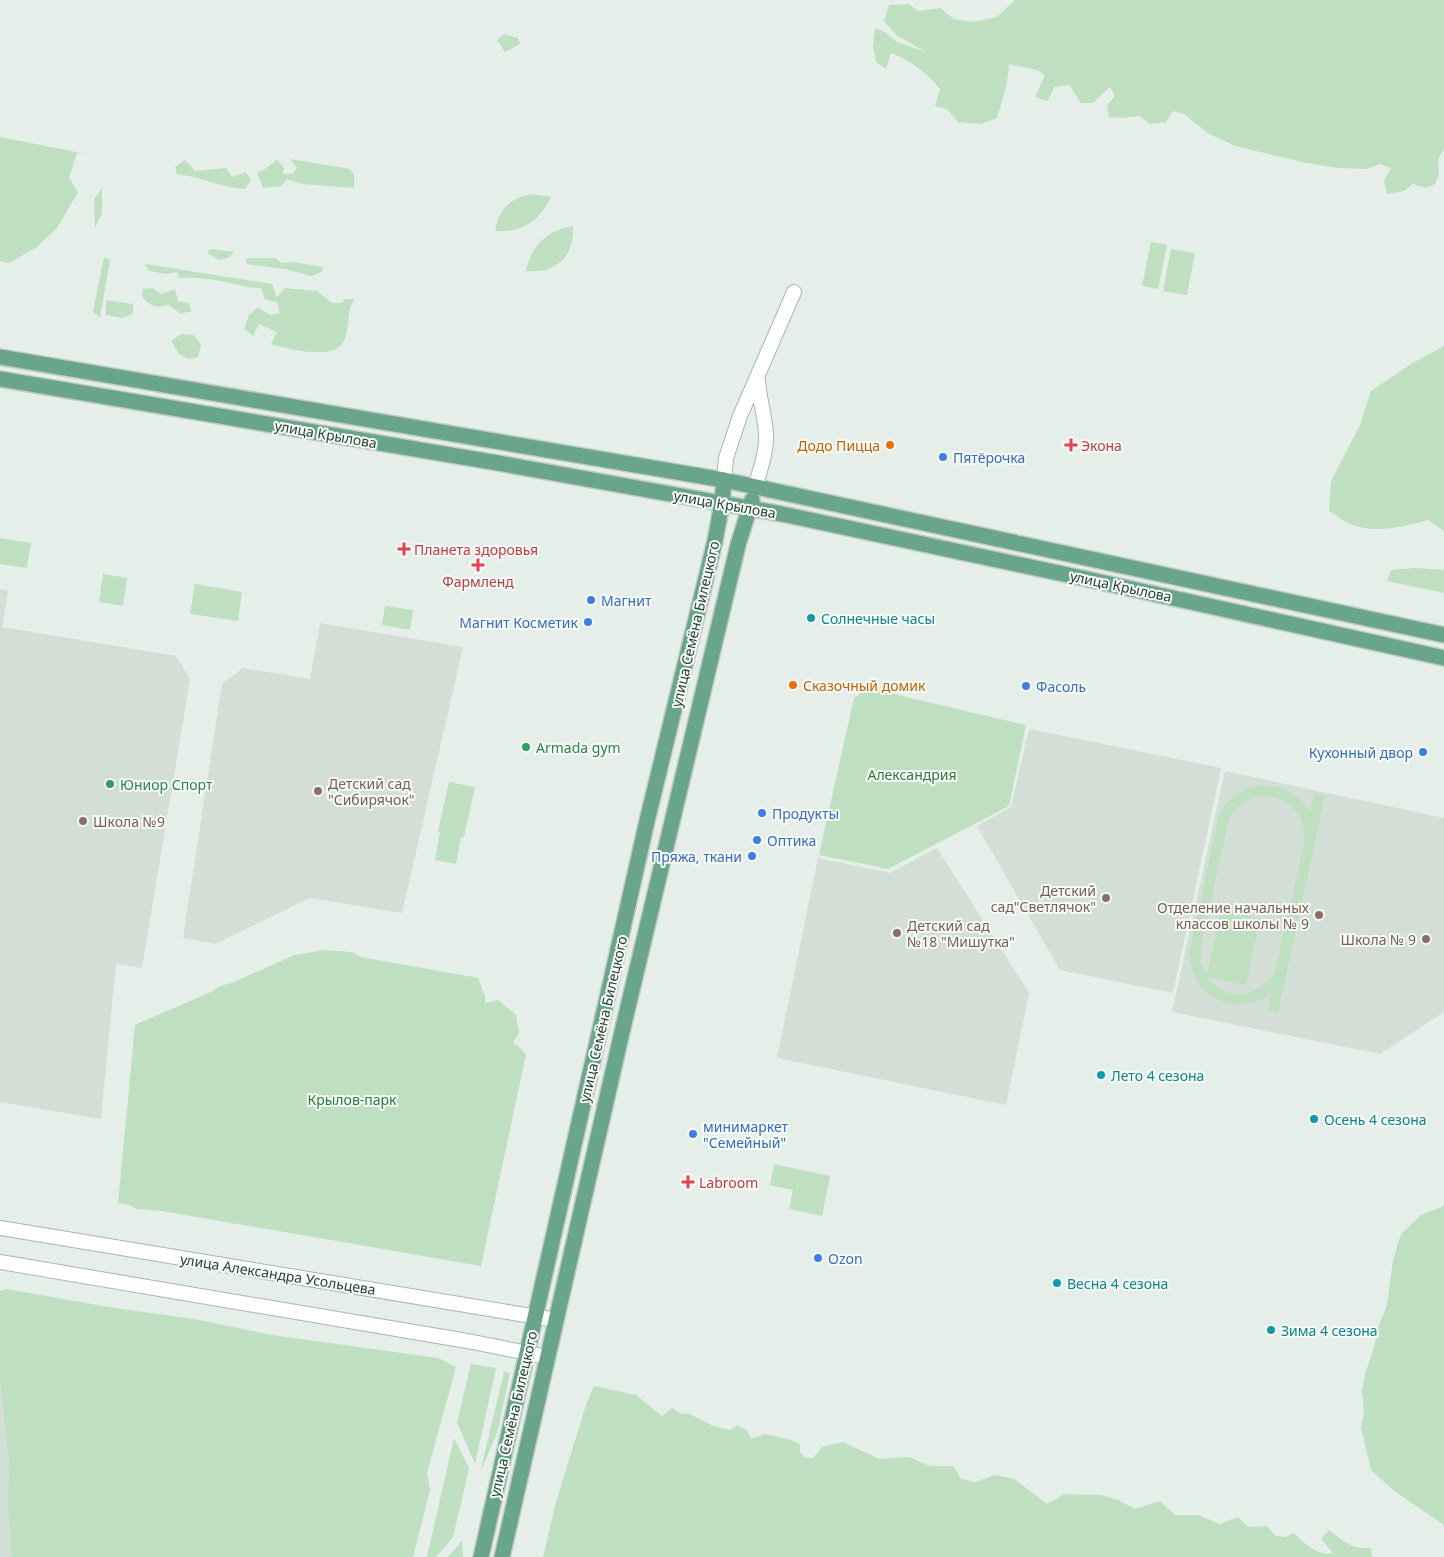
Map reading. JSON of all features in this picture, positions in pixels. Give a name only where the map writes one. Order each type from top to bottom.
[{"type":"main road","name":"улица Крылова","points":[[0,357],[724,480],[1444,636]]},
{"type":"main road","name":"улица Крылова","points":[[0,379],[750,508],[1087,578],[1444,658]]},
{"type":"main road","name":"улица Семёна Билецкого","points":[[481,1557],[647,822],[715,541],[724,480]]},
{"type":"main road","name":"улица Семёна Билецкого","points":[[502,1557],[662,860],[738,545],[755,487]]},
{"type":"street","name":"улица Семёна Билецкого","points":[[755,487],[765,453],[766,434],[759,400],[758,378],[794,292]]},
{"type":"street","points":[[724,480],[726,458],[740,416],[758,378]]},
{"type":"street","name":"улица Александра Усольцева","points":[[0,1228],[556,1320]]},
{"type":"street","points":[[0,1262],[473,1342],[547,1357]]},
{"type":"shaded area","name":"Школа №9","points":[[0,589],[8,590],[2,627],[176,656],[190,679],[142,968],[116,964],[101,1119],[0,1102]]},
{"type":"shaded area","name":"Детский сад \"Сибирячок\"","points":[[320,623],[463,647],[402,913],[310,898],[215,944],[183,938],[222,684],[243,668],[310,679]]},
{"type":"shaded area","name":"Детский сад\"Светлячок\"","points":[[1029,729],[1221,768],[1173,993],[1060,970],[977,826],[1011,807]]},
{"type":"shaded area","name":"Отделение начальных классов школы № 9","points":[[1225,771],[1444,818],[1444,1012],[1380,1054],[1172,1012]]},
{"type":"shaded area","name":"Детский сад №18 \"Мишутка\"","points":[[937,848],[1029,993],[1006,1105],[777,1058],[818,858],[890,873]]},
{"type":"shaded area","points":[[0,1321],[14,1557],[0,1557]]},
{"type":"green space","points":[[1015,0],[1444,0],[1444,148],[1438,160],[1439,175],[1435,184],[1426,188],[1413,184],[1404,191],[1387,194],[1384,181],[1391,168],[1379,164],[1367,169],[1338,168],[1307,163],[1235,146],[1209,134],[1184,114],[1173,111],[1166,122],[1150,124],[1140,116],[1109,117],[1107,105],[1115,96],[1110,87],[1093,103],[1081,103],[1069,85],[1054,87],[1048,101],[1035,97],[1045,75],[1037,70],[1009,64],[1007,83],[997,118],[981,124],[958,122],[947,109],[935,106],[940,89],[918,68],[891,53],[886,69],[876,62],[873,46],[875,28],[885,32],[897,42],[926,52],[896,35],[884,21],[889,5],[908,4],[919,11],[940,8],[954,19],[975,22],[997,17]]},
{"type":"green space","points":[[504,34],[518,38],[520,44],[505,52],[497,40]]},
{"type":"green space","points":[[0,137],[87,154],[77,153],[69,178],[78,192],[57,228],[37,247],[9,263],[0,261]]},
{"type":"green space","points":[[277,159],[284,168],[283,174],[293,173],[297,168],[290,159],[350,169],[354,175],[354,188],[302,184],[287,179],[281,186],[263,188],[257,173],[267,168]]},
{"type":"green space","points":[[185,160],[195,171],[226,168],[232,177],[246,172],[251,180],[245,189],[177,174],[175,167]]},
{"type":"green space","points":[[102,188],[102,214],[95,227],[94,199]]},
{"type":"green space","points":[[532,194],[551,197],[535,219],[529,224],[513,230],[495,231],[500,216],[507,205],[518,198]]},
{"type":"green space","points":[[573,226],[571,246],[562,261],[546,269],[526,271],[528,262],[536,247],[548,235]]},
{"type":"green space","points":[[1151,242],[1167,245],[1158,289],[1142,286]]},
{"type":"green space","points":[[210,249],[234,252],[229,257],[220,260],[207,253]]},
{"type":"green space","points":[[1171,249],[1195,253],[1187,295],[1163,291]]},
{"type":"green space","points":[[104,257],[110,260],[100,317],[93,312]]},
{"type":"green space","points":[[246,258],[276,258],[281,263],[292,262],[323,267],[322,272],[311,276],[285,269],[247,264]]},
{"type":"green space","points":[[145,264],[272,284],[277,297],[285,288],[317,291],[332,303],[341,303],[345,299],[354,299],[345,337],[342,344],[336,349],[319,352],[308,352],[271,344],[277,332],[259,324],[253,336],[244,329],[249,315],[258,307],[270,315],[280,313],[277,302],[265,299],[261,288],[211,279],[179,278],[177,272],[166,274],[149,271]]},
{"type":"green space","points":[[152,288],[161,294],[175,289],[178,301],[189,303],[191,311],[181,314],[169,305],[157,306],[151,304],[142,296],[143,289]]},
{"type":"green space","points":[[106,300],[133,304],[133,314],[122,318],[106,315]]},
{"type":"green space","points":[[181,334],[194,335],[201,345],[198,357],[189,359],[179,354],[171,341]]},
{"type":"green space","points":[[1444,346],[1444,531],[1428,520],[1399,527],[1379,529],[1369,529],[1347,523],[1329,511],[1331,481],[1360,425],[1371,391],[1411,364]]},
{"type":"green space","points":[[0,538],[31,543],[27,568],[0,564]]},
{"type":"green space","points":[[1415,568],[1444,570],[1444,593],[1387,581],[1391,570]]},
{"type":"green space","points":[[103,574],[127,578],[123,606],[99,602]]},
{"type":"green space","points":[[195,584],[242,592],[238,621],[190,614]]},
{"type":"green space","points":[[385,606],[413,610],[410,630],[382,625]]},
{"type":"green space","name":"Александрия","points":[[868,688],[1026,725],[1009,806],[888,869],[819,855],[854,698]]},
{"type":"green space","points":[[449,782],[475,787],[464,837],[461,837],[456,864],[435,860],[440,832],[438,831]]},
{"type":"green space","points":[[1268,785],[1289,791],[1310,812],[1314,794],[1325,796],[1278,1013],[1268,1011],[1271,994],[1257,1001],[1230,1004],[1218,1000],[1207,993],[1192,970],[1189,955],[1219,814],[1231,798],[1241,791]],"holes":[[[1261,796],[1280,799],[1295,809],[1303,824],[1304,844],[1275,971],[1269,980],[1252,992],[1233,994],[1224,991],[1207,977],[1246,985],[1260,918],[1221,910],[1207,976],[1201,963],[1201,946],[1229,819],[1235,810],[1246,801]]]},
{"type":"green space","name":"Крылов-парк","points":[[324,950],[352,952],[361,957],[478,978],[485,996],[485,1003],[498,1000],[516,1015],[519,1033],[513,1042],[526,1054],[481,1266],[162,1211],[137,1209],[118,1203],[135,1025],[213,991],[218,987],[295,955]]},
{"type":"green space","points":[[774,1164],[830,1176],[822,1216],[789,1209],[793,1190],[770,1185]]},
{"type":"green space","points":[[1444,1206],[1444,1525],[1394,1491],[1371,1470],[1361,1428],[1364,1411],[1362,1391],[1365,1374],[1379,1325],[1387,1305],[1393,1260],[1401,1234],[1421,1215]]},
{"type":"green space","points":[[6,1289],[115,1308],[194,1319],[272,1335],[438,1358],[456,1367],[427,1473],[430,1490],[413,1557],[12,1557],[8,1504],[9,1467],[0,1376],[0,1291]]},
{"type":"green space","points":[[471,1364],[496,1368],[475,1464],[457,1422]]},
{"type":"green space","points":[[504,1372],[510,1373],[497,1433],[480,1473]]},
{"type":"green space","points":[[594,1386],[636,1395],[662,1416],[672,1408],[681,1414],[690,1414],[713,1426],[729,1430],[737,1426],[747,1430],[751,1439],[765,1434],[788,1439],[800,1444],[800,1452],[805,1458],[813,1458],[822,1447],[843,1442],[880,1459],[909,1457],[929,1466],[953,1466],[961,1479],[975,1482],[995,1475],[1014,1479],[1047,1504],[1064,1494],[1101,1495],[1118,1500],[1135,1509],[1160,1501],[1175,1515],[1199,1515],[1219,1524],[1238,1517],[1248,1527],[1267,1526],[1276,1536],[1285,1537],[1294,1533],[1312,1548],[1327,1554],[1333,1553],[1321,1539],[1329,1530],[1353,1546],[1371,1548],[1372,1557],[543,1557],[556,1502],[586,1405]]},
{"type":"green space","points":[[454,1438],[469,1468],[453,1537],[436,1557],[427,1557]]},
{"type":"green space","points":[[462,1541],[463,1557],[448,1557]]},
{"type":"place","name":"Додо Пицца","points":[[890,445]]},
{"type":"place","name":"Экона","points":[[1071,445]]},
{"type":"place","name":"Пятёрочка","points":[[943,457]]},
{"type":"place","name":"Планета здоровья","points":[[404,549]]},
{"type":"place","name":"Фармленд","points":[[478,565]]},
{"type":"place","name":"Магнит","points":[[591,600]]},
{"type":"place","name":"Солнечные часы","points":[[811,618]]},
{"type":"place","name":"Магнит Косметик","points":[[588,622]]},
{"type":"place","name":"Сказочный домик","points":[[793,685]]},
{"type":"place","name":"Фасоль","points":[[1026,686]]},
{"type":"place","name":"Armada gym","points":[[526,747]]},
{"type":"place","name":"Кухонный двор","points":[[1423,752]]},
{"type":"place","name":"Юниор Спорт","points":[[110,784]]},
{"type":"place","name":"Детский сад \"Сибирячок\"","points":[[318,791]]},
{"type":"place","name":"Продукты","points":[[762,813]]},
{"type":"place","name":"Школа №9","points":[[83,821]]},
{"type":"place","name":"Оптика","points":[[757,840]]},
{"type":"place","name":"Пряжа, ткани","points":[[752,856]]},
{"type":"place","name":"Детский сад\"Светлячок\"","points":[[1106,898]]},
{"type":"place","name":"Отделение начальных классов школы № 9","points":[[1319,915]]},
{"type":"place","name":"Детский сад №18 \"Мишутка\"","points":[[897,933]]},
{"type":"place","name":"Школа № 9","points":[[1426,939]]},
{"type":"place","name":"Лето 4 сезона","points":[[1101,1075]]},
{"type":"place","name":"Осень 4 сезона","points":[[1314,1119]]},
{"type":"place","name":"минимаркет \"Семейный\"","points":[[693,1134]]},
{"type":"place","name":"Labroom","points":[[688,1182]]},
{"type":"place","name":"Ozon","points":[[818,1258]]},
{"type":"place","name":"Весна 4 сезона","points":[[1057,1283]]},
{"type":"place","name":"Зима 4 сезона","points":[[1271,1330]]}]
